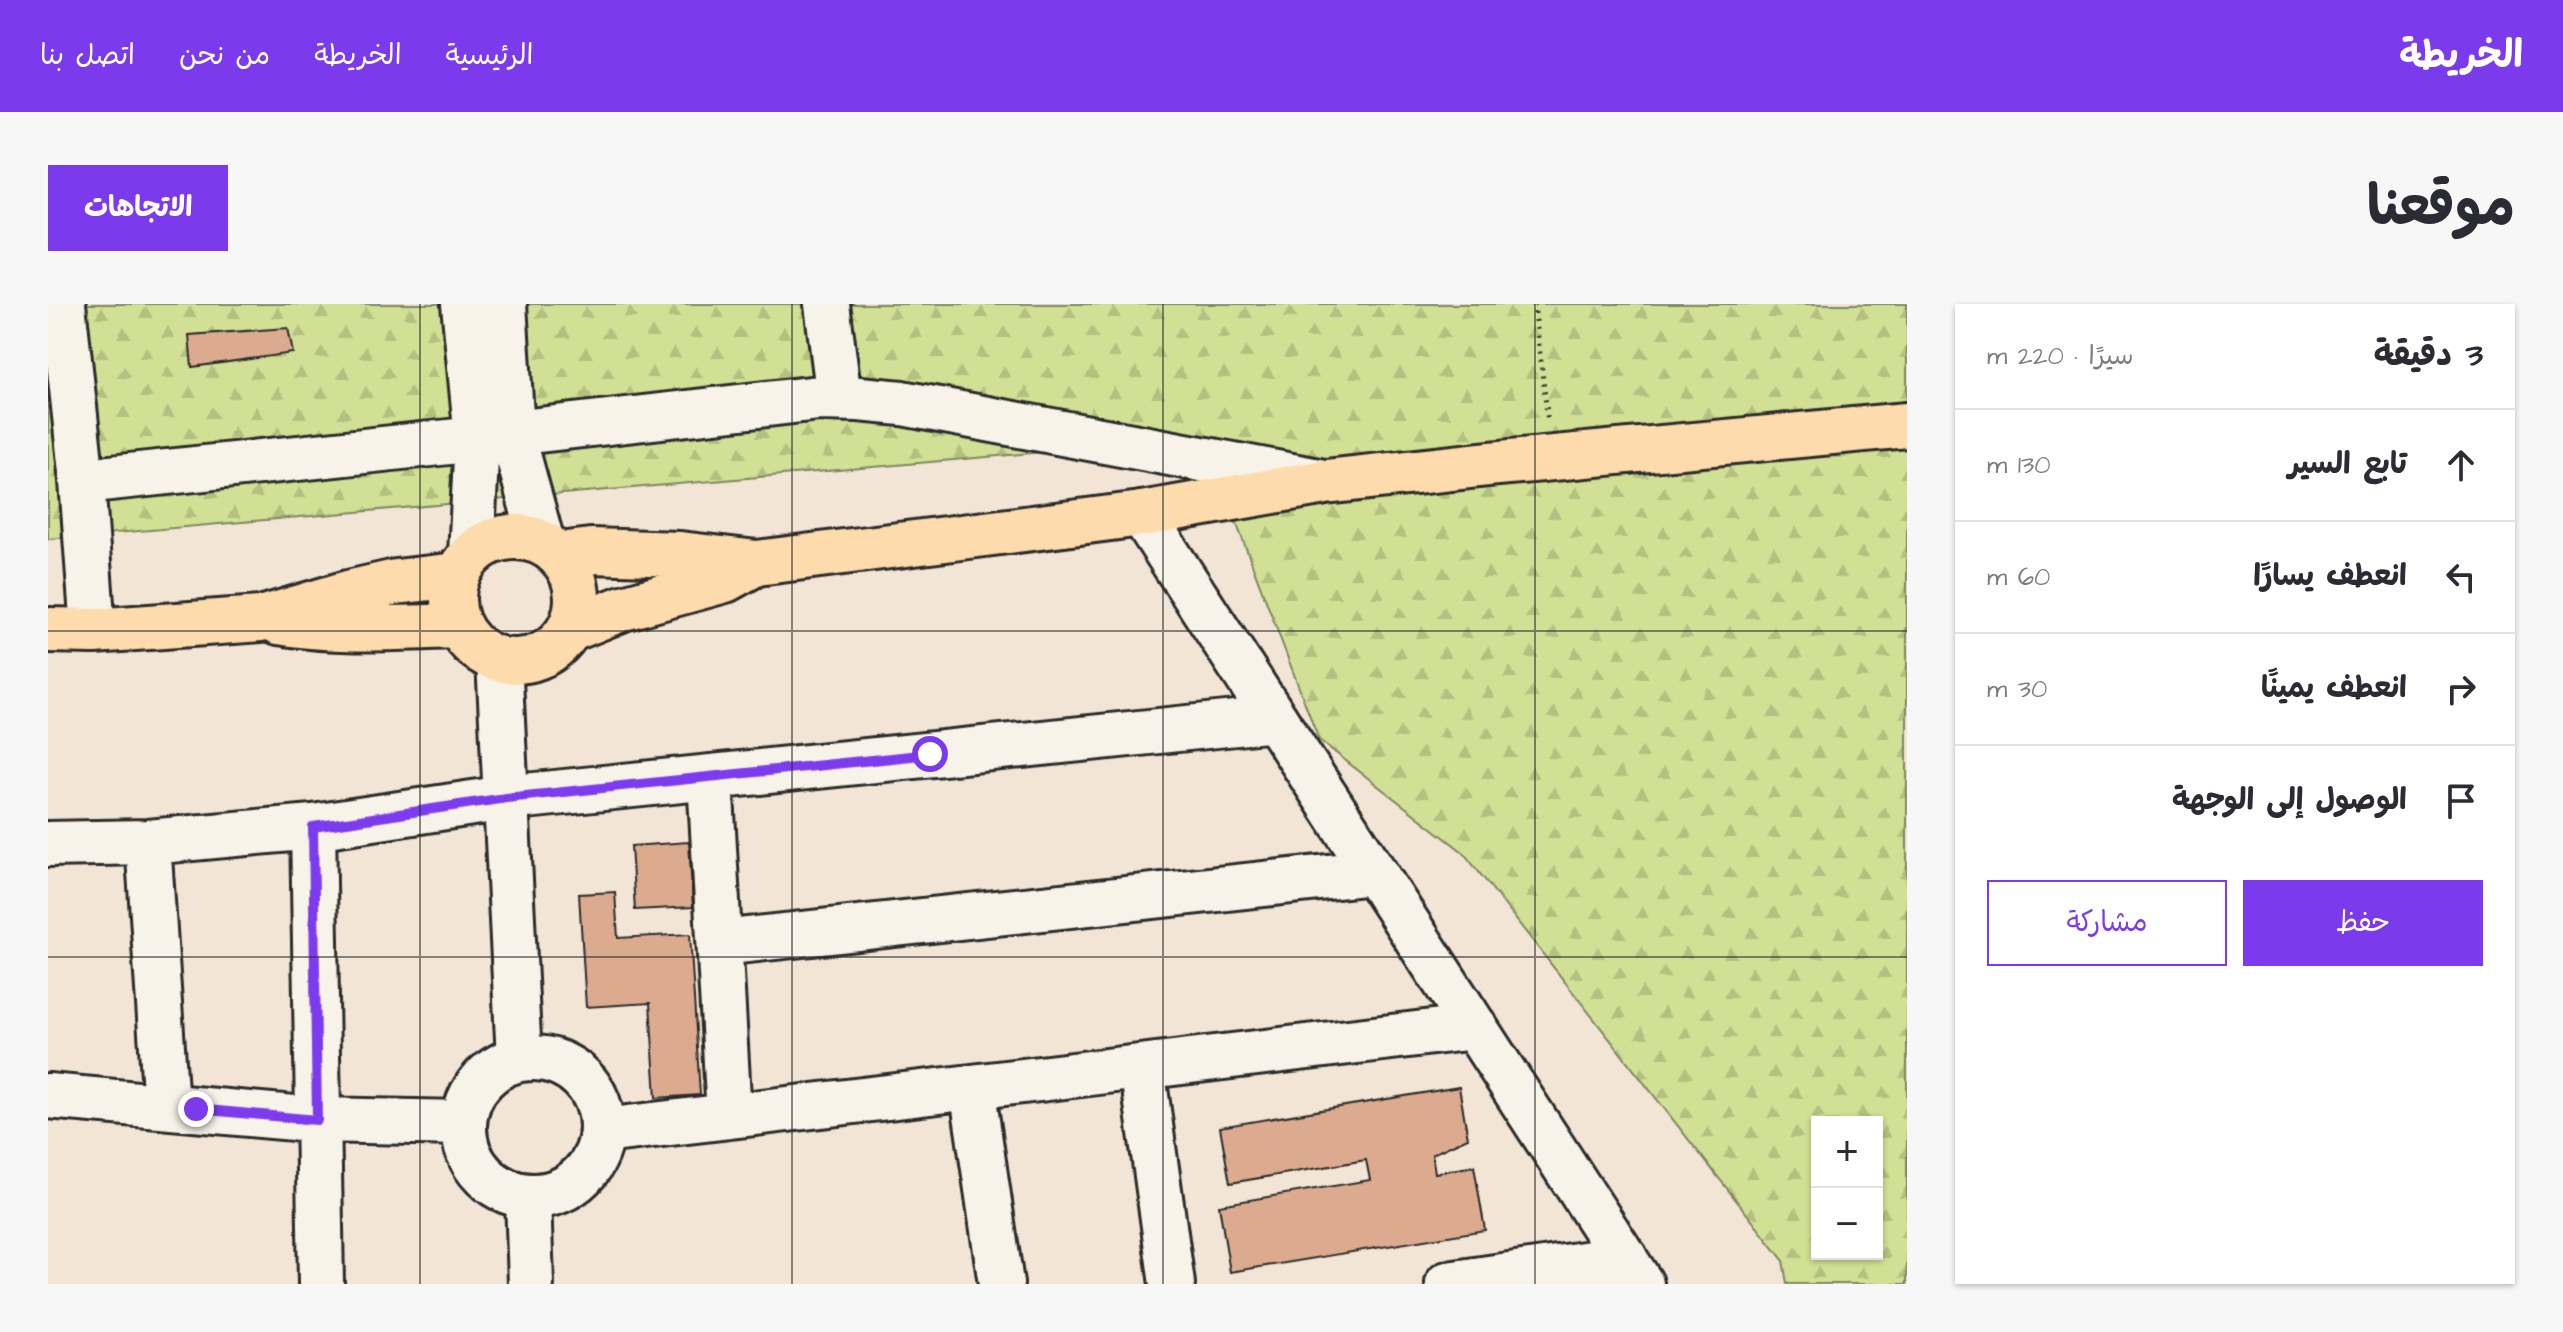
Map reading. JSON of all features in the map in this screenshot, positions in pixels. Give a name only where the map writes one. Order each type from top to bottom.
[{"type":"main road","points":[[48,630],[93,631],[261,619],[348,593],[464,565],[492,541],[517,536],[551,549],[680,554],[757,563],[1142,514],[1325,482],[1907,425]]},
{"type":"main road","points":[[464,565],[452,600],[458,626],[475,648],[499,660],[527,661],[553,650],[571,629],[578,603],[574,577],[551,549]]},
{"type":"main road","points":[[571,629],[623,608],[725,580],[757,563]]},
{"type":"main road","points":[[261,619],[315,628],[458,626]]},
{"type":"street","points":[[63,304],[82,481],[93,631]]},
{"type":"street","points":[[464,304],[495,436],[551,549]]},
{"type":"street","points":[[464,565],[495,436],[504,304]]},
{"type":"street","points":[[827,304],[839,398]]},
{"type":"street","points":[[82,481],[839,398],[902,403],[1325,482]]},
{"type":"street","points":[[1142,514],[1633,1271],[1448,1284]]},
{"type":"street","points":[[499,660],[519,1059]]},
{"type":"street","points":[[48,844],[148,842],[313,827],[506,798],[1275,719]]},
{"type":"street","points":[[710,777],[729,1116]]},
{"type":"street","points":[[313,827],[321,1284]]},
{"type":"street","points":[[148,842],[166,1106]]},
{"type":"street","points":[[720,943],[1374,872]]},
{"type":"street","points":[[603,1131],[1475,1027]]},
{"type":"street","points":[[537,1057],[571,1069],[585,1081],[601,1113],[603,1131],[591,1166],[564,1189],[546,1195],[528,1197],[494,1185],[480,1173],[464,1141],[466,1105],[474,1088],[494,1070],[519,1059],[537,1057]]},
{"type":"street","points":[[1142,1067],[1172,1284]]},
{"type":"street","points":[[972,1087],[1001,1284]]},
{"type":"street","points":[[48,1096],[317,1120],[463,1123]]},
{"type":"street","points":[[528,1197],[531,1284]]},
{"type":"path","points":[[1534,304],[1552,458]]},
{"type":"green space","points":[[48,304],[1907,304],[1907,1284],[1787,1284],[1783,1260],[1463,852],[1319,740],[1204,438],[48,539]]},
{"type":"building","points":[[288,328],[293,353],[192,367],[189,335]]},
{"type":"building","points":[[689,842],[693,907],[635,910],[631,846]]},
{"type":"building","points":[[615,892],[618,938],[690,934],[700,1095],[656,1098],[650,1003],[586,1007],[579,894]]},
{"type":"building","points":[[1459,1087],[1468,1138],[1432,1154],[1435,1173],[1474,1166],[1485,1230],[1230,1272],[1219,1205],[1370,1180],[1366,1160],[1230,1183],[1220,1127]]},
{"type":"route","points":[[196,1109],[317,1120],[313,827],[506,798],[930,754]]}]
